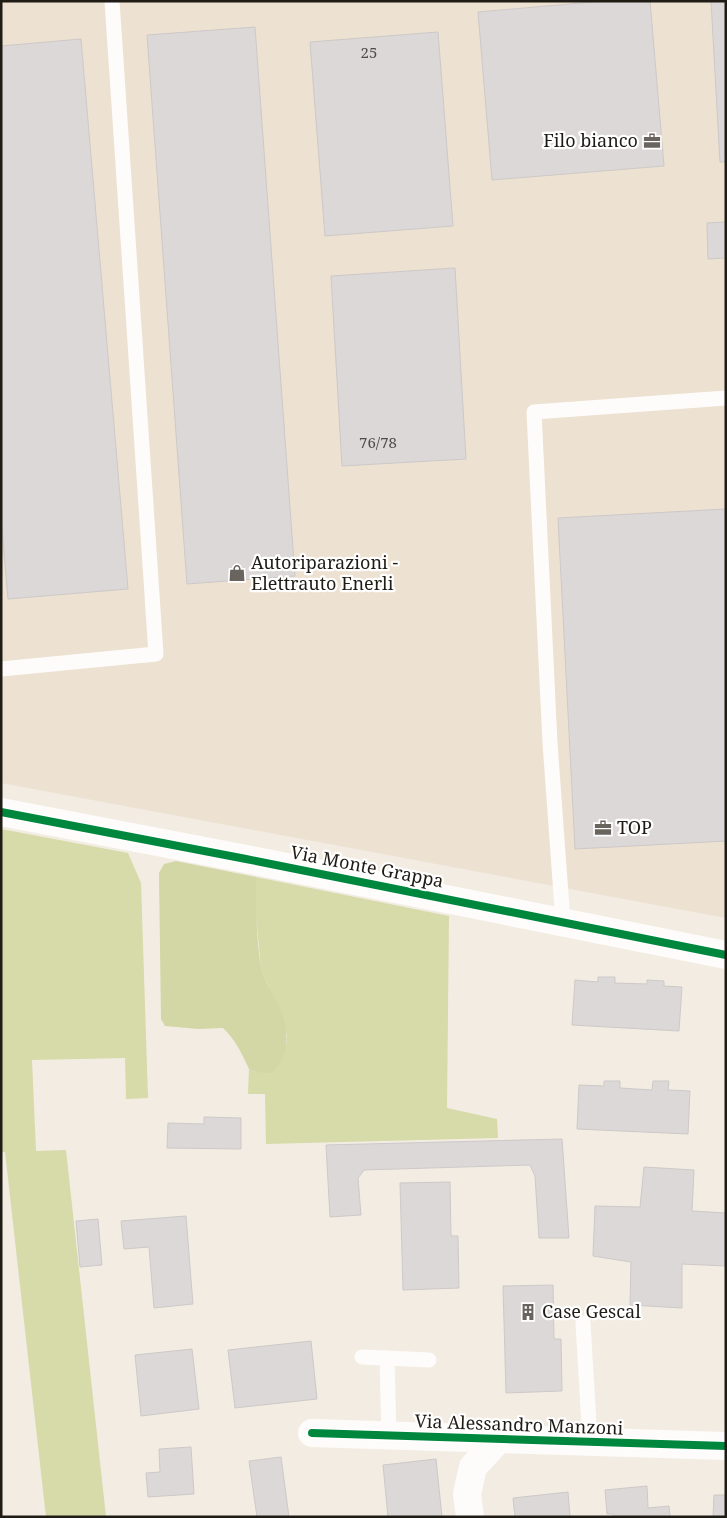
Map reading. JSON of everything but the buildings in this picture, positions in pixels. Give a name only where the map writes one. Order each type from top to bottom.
[{"type":"street","name":"Via Monte Grappa","points":[[1,812],[726,955]]},
{"type":"street","name":"Via Alessandro Manzoni","points":[[312,1433],[726,1446]]},
{"type":"street","points":[[470,1517],[467,1494],[473,1467],[499,1439]]},
{"type":"lane","points":[[1,668],[156,654],[112,1]]},
{"type":"lane","points":[[563,922],[550,743],[547,649],[534,412],[726,398]]},
{"type":"lane","points":[[583,1323],[590,1442]]},
{"type":"lane","points":[[362,1357],[429,1360]]},
{"type":"lane","points":[[387,1358],[389,1436]]},
{"type":"shaded area","points":[[1,1],[726,1],[726,918],[1,783]]},
{"type":"green space","points":[[1,829],[128,853],[141,883],[148,1098],[126,1099],[125,1058],[32,1060],[36,1151],[66,1150],[106,1517],[46,1517],[5,1152],[1,1152]]},
{"type":"green space","points":[[176,861],[256,877],[257,933],[261,967],[280,1008],[287,1037],[284,1056],[272,1073],[256,1072],[249,1069],[235,1042],[223,1028],[198,1029],[165,1026],[161,1019],[159,873],[164,864]]},
{"type":"green space","points":[[256,877],[449,916],[447,1108],[497,1119],[498,1138],[266,1144],[265,1094],[248,1094],[249,1069],[256,1072],[287,1043],[287,1035],[276,1001],[261,968],[256,916]]},
{"type":"cycle path","points":[[1,812],[726,955]]},
{"type":"cycle path","points":[[312,1433],[726,1446]]},
{"type":"place","name":"Filo bianco","points":[[652,141]]},
{"type":"place","name":"Autoriparazioni - Elettrauto Enerli","points":[[237,573]]},
{"type":"place","name":"TOP","points":[[603,828]]},
{"type":"place","name":"Case Gescal","points":[[528,1312]]}]
